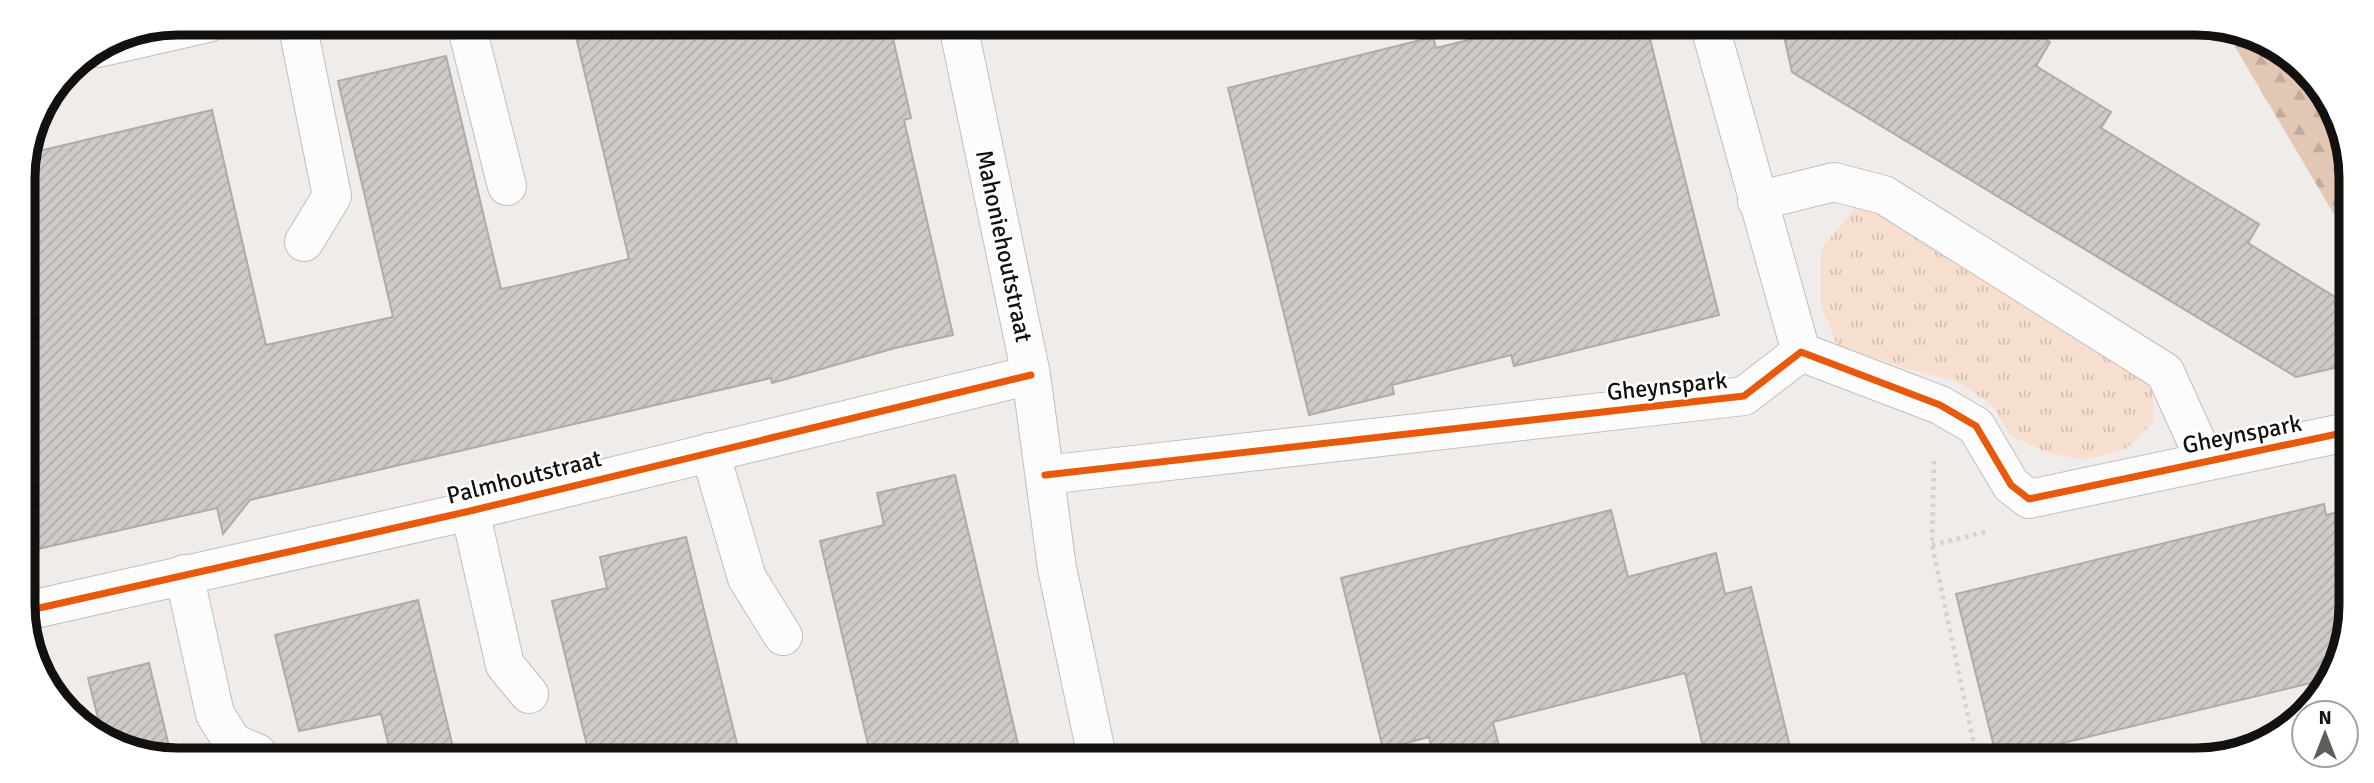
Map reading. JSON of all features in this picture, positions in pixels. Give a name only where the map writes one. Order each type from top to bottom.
[{"type":"street","points":[[299,35],[332,196],[304,242]]},
{"type":"street","points":[[469,35],[507,186]]},
{"type":"street","name":"Mahoniehoutstraat","points":[[960,35],[1031,375],[1057,568],[1095,748]]},
{"type":"street","points":[[1712,35],[1801,352]]},
{"type":"street","name":"Gheynspark","points":[[1757,201],[1834,183],[1884,195],[2165,372],[2205,460]]},
{"type":"street","name":"Gheynspark","points":[[1045,475],[1744,396],[1801,352],[1940,405],[1976,426],[2011,485],[2029,499],[2339,434]]},
{"type":"street","name":"Palmhoutstraat","points":[[35,609],[470,510],[1031,375]]},
{"type":"street","points":[[710,452],[747,578],[783,636]]},
{"type":"street","name":"Palmhoutstraat","points":[[470,510],[505,665],[529,694]]},
{"type":"street","points":[[184,574],[215,714],[233,743],[246,748]]},
{"type":"path","points":[[1940,405],[1931,484],[1931,545],[1975,748]]},
{"type":"green space","points":[[2231,40],[2251,46],[2283,64],[2310,91],[2320,106],[2334,141],[2339,168],[2339,223]]},
{"type":"green space","points":[[1857,206],[1884,215],[2133,367],[2153,392],[2153,422],[2126,449],[2082,460],[2046,452],[2011,436],[1991,404],[1956,381],[1904,368],[1837,345],[1821,305],[1821,249]]},
{"type":"building","points":[[576,35],[892,35],[911,118],[904,120],[953,335],[895,348],[772,383],[771,378],[250,500],[223,534],[217,508],[35,550],[35,168],[38,151],[212,110],[266,345],[393,317],[338,81],[446,56],[501,289],[629,259]]},
{"type":"building","points":[[1489,35],[1649,35],[1719,315],[1514,366],[1511,355],[1392,385],[1394,394],[1309,415],[1228,88],[1433,37],[1436,48]]},
{"type":"building","points":[[1784,35],[2038,35],[2050,42],[2036,66],[2111,112],[2101,128],[2259,224],[2248,243],[2339,300],[2339,367],[2296,377],[1792,72]]},
{"type":"building","points":[[955,475],[1018,744],[1000,748],[869,748],[820,541],[884,525],[877,493]]},
{"type":"building","points":[[2324,504],[2326,515],[2339,512],[2338,624],[2328,660],[2317,681],[2042,748],[1994,748],[1956,594]]},
{"type":"building","points":[[1611,510],[1628,577],[1716,553],[1725,594],[1751,587],[1790,748],[1703,748],[1685,673],[1493,722],[1500,748],[1432,748],[1429,737],[1383,748],[1341,578]]},
{"type":"building","points":[[686,537],[738,748],[640,748],[640,744],[620,748],[588,748],[552,601],[607,588],[600,557]]},
{"type":"building","points":[[418,600],[453,748],[389,748],[381,714],[299,731],[275,635]]},
{"type":"building","points":[[149,663],[169,748],[141,743],[100,725],[88,678]]},
{"type":"cycle path","points":[[1045,475],[1744,396],[1801,352],[1940,405],[1976,426],[2011,485],[2029,499],[2339,434]]},
{"type":"cycle path","points":[[35,609],[470,511],[1031,375]]}]
